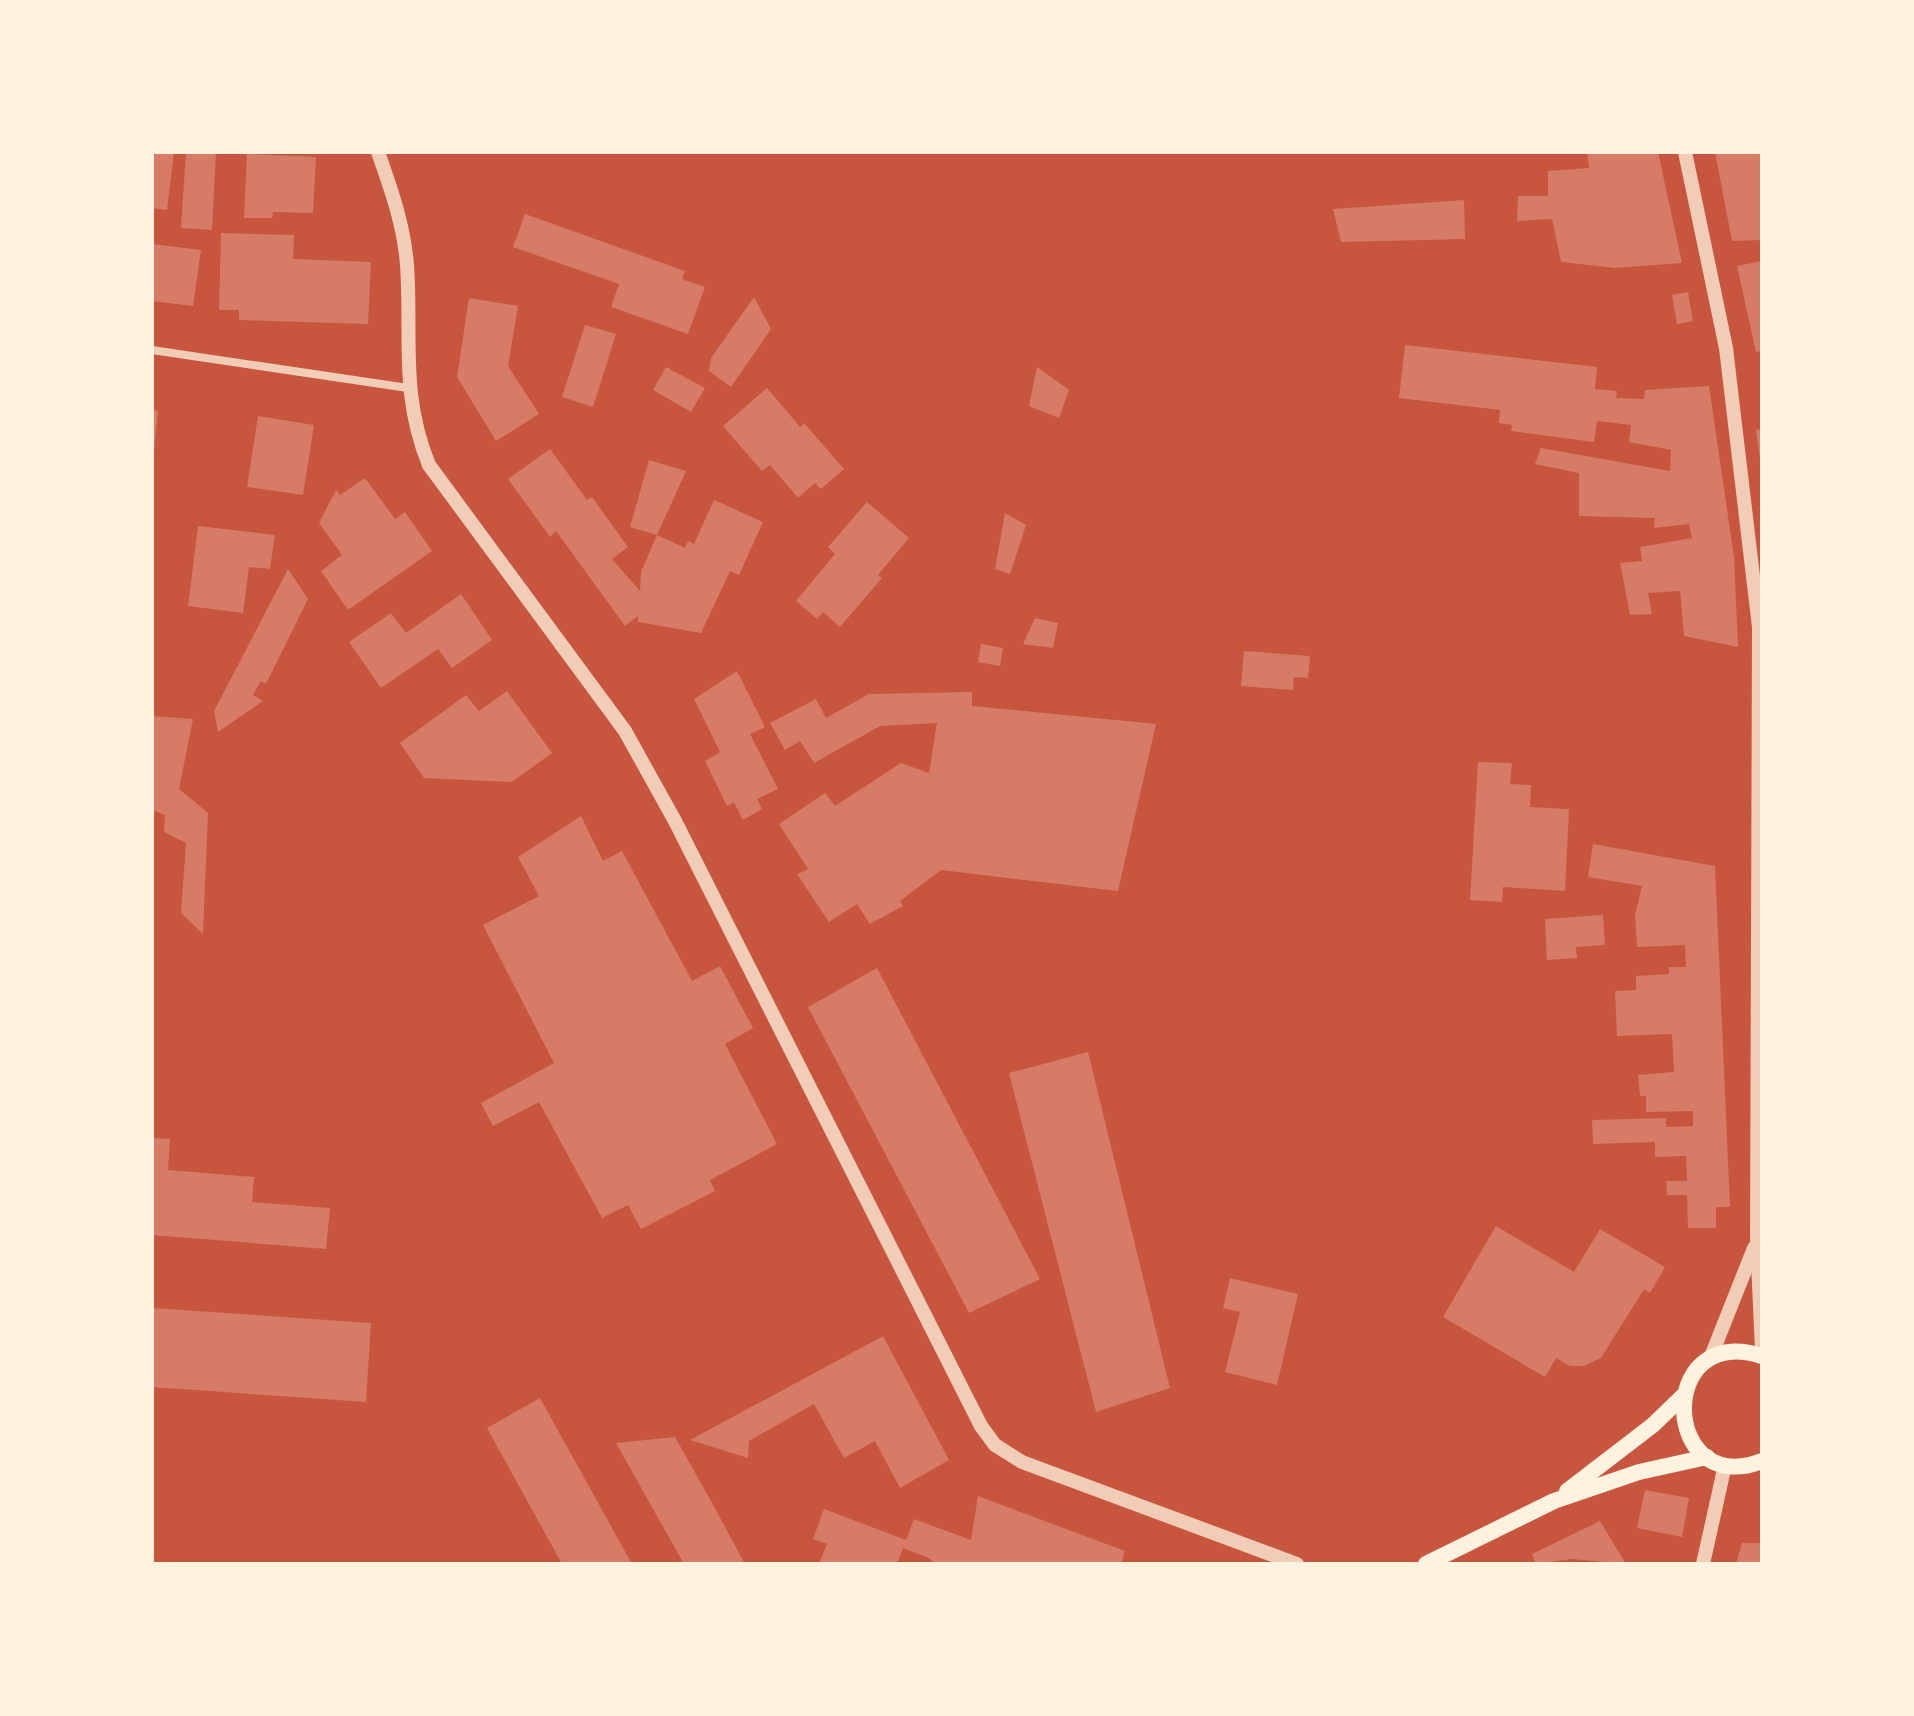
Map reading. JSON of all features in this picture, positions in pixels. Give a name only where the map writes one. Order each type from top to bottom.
[{"type":"main road","points":[[1762,1356],[1736,1351],[1710,1359],[1689,1381],[1683,1396],[1683,1423],[1696,1448],[1725,1465],[1739,1466],[1762,1461]]},
{"type":"main road","points":[[1554,1501],[1653,1425],[1683,1396]]},
{"type":"main road","points":[[1426,1564],[1554,1501],[1639,1472],[1707,1457]]},
{"type":"street","points":[[378,152],[399,213],[407,262],[408,388],[414,428],[429,465],[625,731],[683,835],[981,1426],[995,1445],[1022,1462],[1297,1564]]},
{"type":"street","points":[[1685,152],[1726,348],[1759,627],[1757,1240],[1762,1350]]},
{"type":"street","points":[[152,350],[408,388]]},
{"type":"street","points":[[1710,1359],[1757,1240]]},
{"type":"street","points":[[1703,1564],[1725,1465]]},
{"type":"building","points":[[152,152],[174,152],[167,210],[152,208]]},
{"type":"building","points":[[186,152],[216,152],[212,230],[181,228]]},
{"type":"building","points":[[1587,152],[1658,152],[1682,263],[1615,268],[1561,262],[1552,219],[1517,221],[1518,196],[1548,196],[1548,171],[1589,168]]},
{"type":"building","points":[[1715,152],[1762,152],[1762,240],[1732,241]]},
{"type":"building","points":[[247,154],[316,157],[313,213],[273,212],[272,218],[244,218]]},
{"type":"building","points":[[1464,200],[1465,239],[1341,242],[1333,209]]},
{"type":"building","points":[[525,214],[685,271],[682,279],[705,287],[688,334],[611,307],[619,284],[513,247]]},
{"type":"building","points":[[221,233],[294,235],[293,259],[371,262],[368,324],[239,320],[239,310],[219,310]]},
{"type":"building","points":[[152,244],[201,250],[193,306],[152,301]]},
{"type":"building","points":[[1762,261],[1762,351],[1756,352],[1737,266]]},
{"type":"building","points":[[1688,292],[1693,321],[1677,324],[1672,295]]},
{"type":"building","points":[[754,297],[771,329],[731,387],[709,371],[711,358]]},
{"type":"building","points":[[469,298],[518,306],[508,366],[539,414],[496,441],[457,377]]},
{"type":"building","points":[[585,325],[616,334],[593,407],[562,397]]},
{"type":"building","points":[[1405,345],[1597,367],[1595,389],[1617,391],[1616,398],[1644,399],[1645,390],[1709,386],[1734,557],[1738,647],[1684,636],[1680,591],[1648,593],[1652,614],[1630,615],[1620,563],[1642,561],[1640,547],[1692,538],[1689,524],[1654,528],[1655,518],[1579,516],[1579,473],[1535,464],[1541,448],[1670,471],[1671,450],[1629,442],[1631,425],[1597,421],[1594,442],[1511,431],[1512,425],[1499,423],[1500,410],[1399,398]]},
{"type":"building","points":[[666,367],[705,388],[691,412],[653,390]]},
{"type":"building","points":[[1037,367],[1069,390],[1059,418],[1029,406]]},
{"type":"building","points":[[767,388],[800,427],[804,423],[844,469],[821,489],[815,483],[798,498],[770,465],[762,471],[723,426]]},
{"type":"building","points":[[152,410],[158,411],[154,452],[152,452]]},
{"type":"building","points":[[258,416],[314,425],[303,495],[247,487]]},
{"type":"building","points":[[1762,429],[1762,459],[1760,459],[1756,430]]},
{"type":"building","points":[[550,449],[587,500],[592,497],[628,547],[612,559],[640,591],[641,572],[657,535],[685,548],[688,541],[694,544],[714,500],[763,522],[739,575],[730,571],[701,633],[638,622],[638,616],[625,626],[556,531],[550,537],[508,479]]},
{"type":"building","points":[[649,460],[686,471],[657,535],[630,527]]},
{"type":"building","points":[[365,478],[395,519],[405,512],[432,551],[348,610],[321,571],[342,555],[319,523],[336,490],[340,495]]},
{"type":"building","points":[[867,502],[909,538],[878,575],[882,578],[840,627],[823,612],[817,619],[796,601],[835,554],[828,547]]},
{"type":"building","points":[[1005,513],[1026,525],[1010,574],[995,569]]},
{"type":"building","points":[[198,526],[275,535],[270,569],[249,567],[243,613],[188,606]]},
{"type":"building","points":[[288,569],[308,599],[266,684],[261,681],[253,695],[263,701],[218,732],[214,711]]},
{"type":"building","points":[[461,594],[492,640],[452,668],[438,649],[381,688],[349,642],[391,613],[406,633]]},
{"type":"building","points":[[1035,618],[1058,623],[1053,648],[1023,644]]},
{"type":"building","points":[[981,644],[1003,648],[1000,666],[978,662]]},
{"type":"building","points":[[1244,651],[1310,656],[1308,678],[1294,677],[1293,690],[1241,686]]},
{"type":"building","points":[[737,671],[765,727],[750,734],[778,789],[757,799],[762,809],[743,820],[734,802],[727,806],[705,761],[720,752],[694,699]]},
{"type":"building","points":[[507,691],[552,753],[512,782],[424,778],[400,743],[466,695],[479,711]]},
{"type":"building","points":[[972,692],[972,706],[1156,724],[1118,891],[941,870],[900,901],[903,906],[870,924],[857,904],[829,922],[797,874],[808,869],[779,824],[825,793],[835,806],[901,763],[929,773],[937,723],[880,726],[814,763],[800,741],[785,750],[770,723],[816,699],[826,718],[869,694]]},
{"type":"building","points":[[152,716],[193,719],[179,789],[208,813],[203,934],[181,913],[186,843],[164,832],[165,815],[152,810]]},
{"type":"building","points":[[1478,762],[1512,763],[1510,784],[1531,785],[1530,807],[1569,809],[1565,891],[1503,887],[1502,902],[1470,900]]},
{"type":"building","points":[[581,816],[603,861],[622,851],[692,981],[720,966],[753,1028],[725,1044],[777,1144],[710,1180],[715,1191],[641,1229],[628,1205],[602,1218],[539,1102],[493,1126],[481,1103],[554,1063],[483,925],[539,896],[518,857]]},
{"type":"building","points":[[1593,844],[1715,866],[1730,1207],[1716,1207],[1716,1228],[1688,1228],[1687,1195],[1667,1195],[1666,1181],[1687,1181],[1686,1156],[1655,1157],[1655,1142],[1593,1144],[1592,1120],[1666,1118],[1666,1127],[1693,1126],[1693,1111],[1646,1112],[1646,1096],[1640,1096],[1638,1075],[1674,1072],[1672,1034],[1617,1036],[1615,991],[1636,990],[1636,976],[1669,974],[1669,967],[1686,967],[1685,945],[1637,947],[1635,915],[1642,886],[1588,877]]},
{"type":"building","points":[[1603,915],[1605,945],[1576,947],[1577,958],[1547,960],[1545,919]]},
{"type":"building","points":[[877,968],[1040,1279],[969,1313],[808,1007]]},
{"type":"building","points":[[1088,1052],[1170,1388],[1096,1412],[1009,1073]]},
{"type":"building","points":[[152,1138],[170,1139],[168,1170],[254,1177],[252,1202],[330,1208],[326,1249],[152,1235]]},
{"type":"building","points":[[1496,1226],[1574,1272],[1600,1229],[1665,1267],[1650,1293],[1644,1289],[1601,1358],[1584,1366],[1570,1366],[1556,1358],[1545,1377],[1443,1317]]},
{"type":"building","points":[[1230,1278],[1298,1294],[1277,1385],[1225,1372],[1240,1312],[1223,1308]]},
{"type":"building","points":[[152,1308],[371,1323],[366,1402],[152,1387]]},
{"type":"building","points":[[883,1336],[949,1460],[900,1488],[875,1441],[844,1458],[814,1404],[749,1441],[748,1458],[690,1440]]},
{"type":"building","points":[[540,1398],[632,1564],[562,1564],[487,1428]]},
{"type":"building","points":[[675,1437],[745,1564],[684,1564],[616,1443]]},
{"type":"building","points":[[1645,1490],[1689,1498],[1682,1537],[1637,1528]]},
{"type":"building","points":[[978,1496],[1125,1551],[1121,1564],[934,1564],[929,1558],[903,1548],[897,1564],[819,1564],[827,1544],[813,1539],[824,1509],[906,1540],[914,1519],[971,1540]]},
{"type":"building","points":[[1600,1521],[1626,1564],[1571,1559],[1536,1564],[1532,1554]]},
{"type":"building","points":[[1742,1543],[1762,1543],[1762,1564],[1736,1564]]}]
